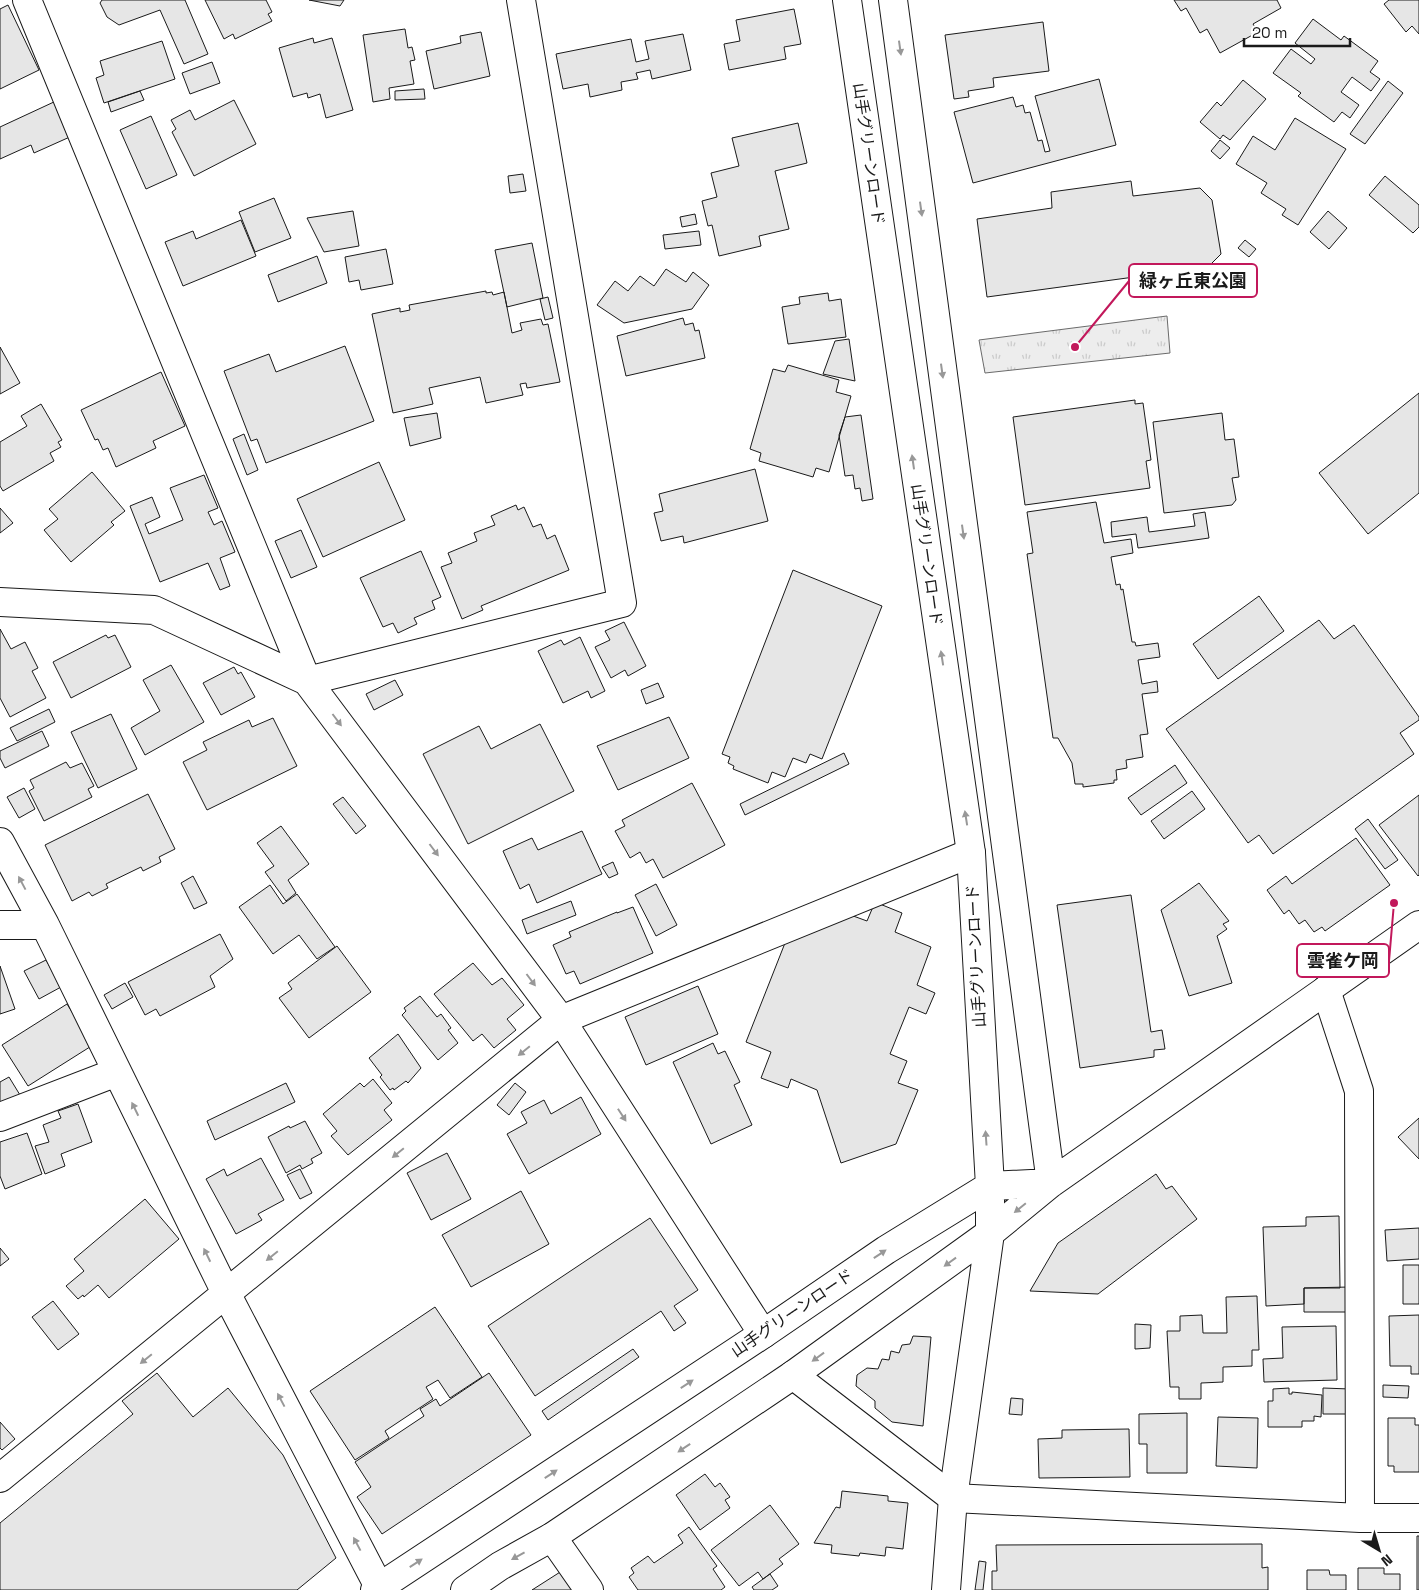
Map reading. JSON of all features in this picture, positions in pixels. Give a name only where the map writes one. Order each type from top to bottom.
[{"type":"street","points":[[27,0],[308,681],[561,1020],[763,1334]]},
{"type":"street","points":[[0,602],[154,610],[308,681],[622,603],[521,0]]},
{"type":"street","name":"山手グリーンロード","points":[[377,1588],[763,1334],[886,1250],[990,1186],[971,852],[847,0]]},
{"type":"street","points":[[893,0],[1051,1183]]},
{"type":"street","points":[[0,842],[45,925],[226,1293],[377,1588]]},
{"type":"street","points":[[0,1478],[561,1020],[971,852]]},
{"type":"street","points":[[0,925],[45,925]]},
{"type":"street","points":[[465,1590],[500,1566],[552,1537],[793,1375],[990,1233],[1051,1183],[1419,925]]},
{"type":"street","points":[[1326,990],[1359,1090],[1360,1518]]},
{"type":"street","points":[[0,1117],[117,1072]]},
{"type":"street","points":[[946,1590],[954,1498],[990,1233],[990,1186],[1051,1183]]},
{"type":"street","points":[[793,1375],[954,1498],[1360,1518],[1419,1518]]},
{"type":"street","points":[[552,1537],[589,1590]]},
{"type":"green space","points":[[1167,316],[1170,353],[985,373],[979,340]]},
{"type":"building","points":[[102,0],[185,0],[208,54],[184,64],[160,10],[119,25],[107,17],[100,3]]},
{"type":"building","points":[[205,0],[266,0],[272,12],[268,14],[272,21],[235,39],[233,34],[224,39]]},
{"type":"building","points":[[309,0],[344,0],[340,6]]},
{"type":"building","points":[[1174,0],[1277,0],[1281,8],[1253,24],[1258,32],[1220,53],[1207,29],[1200,33],[1186,8],[1181,11]]},
{"type":"building","points":[[1389,0],[1419,0],[1419,34],[1412,26],[1406,32],[1384,4]]},
{"type":"building","points":[[8,5],[39,70],[0,89],[0,9]]},
{"type":"building","points":[[794,9],[801,44],[784,47],[786,59],[729,70],[724,44],[740,41],[736,20]]},
{"type":"building","points":[[1313,19],[1341,40],[1344,36],[1378,61],[1370,72],[1380,79],[1371,91],[1352,77],[1341,92],[1359,105],[1350,118],[1342,112],[1334,122],[1298,96],[1301,93],[1273,73],[1291,49],[1311,64],[1315,59],[1295,43]]},
{"type":"building","points":[[1043,22],[1049,71],[993,78],[994,87],[968,91],[969,97],[954,99],[945,35]]},
{"type":"building","points":[[405,29],[408,48],[412,47],[415,60],[410,61],[414,84],[389,88],[390,99],[373,102],[363,35]]},
{"type":"building","points":[[481,32],[490,76],[434,89],[426,51],[461,43],[460,36]]},
{"type":"building","points":[[683,34],[691,70],[652,79],[650,70],[636,73],[638,79],[621,82],[622,90],[590,97],[588,84],[563,89],[556,54],[631,39],[636,62],[649,59],[645,41]]},
{"type":"building","points":[[313,38],[314,43],[332,38],[353,110],[326,118],[320,94],[308,98],[307,93],[293,97],[279,48]]},
{"type":"building","points":[[162,41],[175,79],[104,103],[96,78],[104,75],[100,61]]},
{"type":"building","points":[[212,62],[220,83],[190,94],[182,73]]},
{"type":"building","points":[[1099,79],[1116,145],[973,183],[954,112],[1013,97],[1016,107],[1023,105],[1025,113],[1030,112],[1038,141],[1042,140],[1045,152],[1050,151],[1035,96]]},
{"type":"building","points":[[1243,80],[1266,99],[1230,140],[1223,135],[1220,139],[1200,122],[1217,102],[1221,106]]},
{"type":"building","points":[[1388,81],[1403,93],[1365,144],[1350,134]]},
{"type":"building","points":[[424,89],[425,99],[395,100],[395,91]]},
{"type":"building","points":[[140,91],[144,100],[111,112],[108,102]]},
{"type":"building","points":[[234,100],[256,144],[194,176],[172,132],[176,129],[171,120],[190,110],[195,120]]},
{"type":"building","points":[[56,101],[72,136],[34,153],[31,145],[0,159],[0,127]]},
{"type":"building","points":[[151,116],[177,175],[146,189],[120,130]]},
{"type":"building","points":[[1295,118],[1346,149],[1298,225],[1282,215],[1286,209],[1261,193],[1267,183],[1236,164],[1253,136],[1275,150]]},
{"type":"building","points":[[798,123],[807,163],[775,171],[789,229],[759,236],[761,246],[719,256],[712,225],[708,226],[702,201],[717,197],[711,173],[739,166],[732,138]]},
{"type":"building","points":[[1220,140],[1230,148],[1220,159],[1211,151]]},
{"type":"building","points":[[523,174],[526,191],[510,193],[508,176]]},
{"type":"building","points":[[1385,176],[1419,205],[1419,227],[1413,233],[1369,195]]},
{"type":"building","points":[[1131,181],[1133,196],[1200,188],[1212,200],[1221,254],[1208,267],[987,297],[977,219],[1052,208],[1051,192]]},
{"type":"building","points":[[274,198],[291,238],[255,252],[239,212]]},
{"type":"building","points":[[353,211],[359,246],[324,252],[307,218]]},
{"type":"building","points":[[1328,211],[1347,228],[1329,249],[1310,232]]},
{"type":"building","points":[[695,214],[697,224],[682,227],[680,217]]},
{"type":"building","points":[[241,220],[256,256],[183,286],[165,242],[193,231],[196,239]]},
{"type":"building","points":[[699,231],[701,245],[665,249],[663,235]]},
{"type":"building","points":[[1245,240],[1256,249],[1249,257],[1238,248]]},
{"type":"building","points":[[532,243],[543,298],[507,307],[495,250]]},
{"type":"building","points":[[386,249],[393,284],[361,290],[359,280],[349,282],[345,257]]},
{"type":"building","points":[[317,256],[327,283],[278,302],[268,275]]},
{"type":"building","points":[[666,269],[686,282],[693,272],[709,285],[692,309],[624,323],[597,305],[615,281],[628,291],[640,276],[654,286]]},
{"type":"building","points":[[486,291],[486,293],[492,292],[493,295],[504,292],[512,333],[522,330],[520,323],[541,319],[543,325],[548,324],[560,382],[527,388],[526,383],[520,384],[523,395],[486,403],[480,377],[429,388],[433,404],[393,413],[372,314],[400,308],[400,312],[410,310],[409,305]]},
{"type":"building","points":[[828,293],[829,301],[841,299],[846,337],[788,344],[782,307],[800,304],[799,297]]},
{"type":"building","points":[[548,297],[553,318],[545,320],[540,299]]},
{"type":"building","points":[[683,318],[685,325],[693,323],[695,331],[699,330],[705,358],[626,376],[617,336]]},
{"type":"building","points":[[849,339],[855,381],[823,374],[835,341]]},
{"type":"building","points":[[345,346],[374,421],[266,463],[257,439],[251,441],[224,371],[269,354],[276,372]]},
{"type":"building","points":[[0,347],[20,383],[0,394]]},
{"type":"building","points":[[788,365],[839,380],[836,392],[851,396],[829,472],[816,468],[813,477],[759,461],[761,453],[750,449],[773,369],[785,372]]},
{"type":"building","points":[[161,372],[185,426],[153,441],[156,448],[116,467],[108,448],[103,450],[98,439],[95,440],[81,410]]},
{"type":"building","points":[[1419,393],[1419,493],[1368,534],[1319,473]]},
{"type":"building","points":[[1135,400],[1135,404],[1143,403],[1151,460],[1146,461],[1150,488],[1025,505],[1013,417]]},
{"type":"building","points":[[41,404],[62,440],[58,442],[61,447],[50,453],[54,461],[3,491],[0,486],[0,442],[27,426],[21,416]]},
{"type":"building","points":[[437,413],[441,438],[410,446],[404,418]]},
{"type":"building","points":[[1222,413],[1225,440],[1234,439],[1239,477],[1232,478],[1236,500],[1232,505],[1164,513],[1153,422]]},
{"type":"building","points":[[861,415],[873,499],[862,501],[860,488],[855,489],[853,475],[845,476],[839,435],[845,417]]},
{"type":"building","points":[[244,434],[258,470],[247,475],[233,439]]},
{"type":"building","points":[[379,462],[405,520],[323,557],[297,499]]},
{"type":"building","points":[[755,469],[768,521],[684,543],[683,536],[661,541],[654,513],[663,511],[659,494]]},
{"type":"building","points":[[92,472],[125,511],[111,522],[114,525],[71,562],[44,530],[58,519],[49,509]]},
{"type":"building","points":[[204,475],[218,508],[208,512],[214,525],[222,521],[235,552],[220,558],[230,586],[220,590],[208,563],[160,582],[130,506],[152,497],[160,517],[145,524],[149,534],[183,520],[170,488]]},
{"type":"building","points":[[1096,502],[1104,543],[1131,539],[1133,553],[1111,557],[1116,585],[1120,584],[1121,590],[1123,589],[1132,642],[1135,642],[1136,646],[1158,643],[1160,657],[1138,660],[1142,684],[1157,681],[1158,692],[1142,694],[1148,734],[1140,735],[1143,757],[1126,760],[1127,768],[1116,770],[1117,780],[1114,780],[1114,783],[1083,787],[1083,784],[1075,784],[1072,763],[1058,738],[1053,738],[1027,554],[1033,553],[1027,512]]},
{"type":"building","points":[[516,505],[518,510],[524,507],[533,527],[541,524],[547,539],[555,535],[569,570],[481,606],[483,610],[462,619],[441,567],[452,563],[448,553],[477,541],[474,533],[495,525],[491,516]]},
{"type":"building","points":[[0,508],[13,523],[0,533]]},
{"type":"building","points":[[1205,512],[1209,538],[1138,548],[1136,534],[1112,537],[1111,522],[1147,517],[1149,532],[1195,526],[1193,514]]},
{"type":"building","points":[[301,530],[317,567],[291,578],[275,541]]},
{"type":"building","points":[[421,551],[441,597],[432,601],[435,609],[414,618],[417,624],[398,633],[393,623],[383,627],[360,578]]},
{"type":"building","points":[[793,570],[882,606],[822,759],[810,754],[806,763],[793,758],[785,777],[772,772],[768,783],[733,769],[734,766],[728,763],[730,757],[722,754]]},
{"type":"building","points":[[1259,596],[1284,631],[1218,679],[1193,644]]},
{"type":"building","points":[[1319,620],[1334,639],[1354,625],[1419,717],[1419,720],[1400,733],[1414,754],[1273,854],[1259,835],[1248,843],[1166,729]]},
{"type":"building","points":[[624,622],[646,666],[628,676],[625,670],[611,678],[595,647],[610,640],[605,631]]},
{"type":"building","points":[[0,629],[11,649],[25,642],[38,668],[32,671],[46,698],[10,717],[0,698]]},
{"type":"building","points":[[106,635],[108,638],[115,635],[131,667],[71,698],[53,662]]},
{"type":"building","points":[[580,637],[605,691],[591,698],[588,691],[563,703],[538,651],[561,640],[564,645]]},
{"type":"building","points":[[171,665],[204,722],[145,755],[131,728],[160,711],[143,680]]},
{"type":"building","points":[[234,667],[238,674],[241,672],[255,697],[221,715],[203,683]]},
{"type":"building","points":[[395,680],[403,695],[374,710],[366,694]]},
{"type":"building","points":[[658,683],[664,697],[646,704],[641,690]]},
{"type":"building","points":[[49,709],[55,722],[17,741],[10,728]]},
{"type":"building","points":[[111,714],[137,769],[98,788],[71,732]]},
{"type":"building","points":[[669,717],[689,758],[618,790],[597,746]]},
{"type":"building","points":[[273,718],[297,766],[207,810],[183,762],[207,750],[203,742],[249,720],[252,727]]},
{"type":"building","points":[[540,724],[574,791],[468,844],[423,754],[479,726],[491,749]]},
{"type":"building","points":[[42,731],[49,746],[5,768],[0,758],[0,751]]},
{"type":"building","points":[[844,753],[849,764],[745,815],[740,804]]},
{"type":"building","points":[[66,762],[70,768],[82,763],[94,786],[88,789],[92,797],[44,821],[29,791],[34,788],[30,780]]},
{"type":"building","points":[[1175,765],[1187,783],[1141,815],[1128,798]]},
{"type":"building","points":[[692,783],[725,845],[663,878],[653,859],[646,863],[640,852],[630,858],[615,831],[625,826],[622,820]]},
{"type":"building","points":[[24,788],[35,809],[19,818],[7,797]]},
{"type":"building","points":[[1192,791],[1205,809],[1164,839],[1151,821]]},
{"type":"building","points":[[148,794],[175,849],[159,857],[161,862],[143,871],[141,867],[106,884],[108,888],[92,896],[89,892],[72,901],[45,845]]},
{"type":"building","points":[[1419,795],[1419,875],[1418,876],[1379,825]]},
{"type":"building","points":[[343,797],[366,826],[356,834],[333,804]]},
{"type":"building","points":[[1368,819],[1398,860],[1385,869],[1355,829]]},
{"type":"building","points":[[281,826],[309,864],[288,880],[296,893],[286,901],[265,872],[274,866],[257,843]]},
{"type":"building","points":[[582,831],[602,874],[537,903],[529,884],[520,889],[503,851],[532,838],[538,850]]},
{"type":"building","points":[[1356,838],[1390,885],[1325,931],[1322,927],[1314,932],[1305,920],[1299,924],[1289,910],[1284,914],[1267,890],[1286,876],[1292,884]]},
{"type":"building","points":[[613,862],[618,874],[609,878],[602,867]]},
{"type":"building","points":[[193,876],[207,903],[194,909],[181,883]]},
{"type":"building","points":[[1199,883],[1229,921],[1223,924],[1227,929],[1217,936],[1232,983],[1189,996],[1161,910]]},
{"type":"building","points":[[656,884],[677,925],[656,936],[635,895]]},
{"type":"building","points":[[270,885],[283,904],[297,894],[335,947],[317,959],[299,935],[273,954],[239,907]]},
{"type":"building","points":[[1131,895],[1151,1032],[1162,1030],[1165,1049],[1154,1050],[1154,1057],[1080,1068],[1057,905]]},
{"type":"building","points":[[571,901],[576,915],[527,934],[522,920]]},
{"type":"building","points":[[875,902],[902,913],[895,932],[931,947],[917,985],[935,993],[926,1014],[909,1007],[890,1054],[907,1061],[898,1083],[918,1090],[896,1144],[841,1163],[817,1090],[791,1079],[788,1088],[761,1078],[771,1052],[746,1042],[785,943],[845,913],[867,921]]},
{"type":"building","points":[[633,907],[653,953],[580,984],[574,971],[566,974],[553,945],[571,937],[569,932]]},
{"type":"building","points":[[220,934],[233,959],[210,976],[215,987],[160,1016],[156,1009],[145,1015],[128,982]]},
{"type":"building","points":[[337,946],[371,992],[309,1038],[279,998],[292,989],[288,983]]},
{"type":"building","points":[[46,960],[61,987],[39,999],[24,971]]},
{"type":"building","points":[[473,963],[492,985],[502,978],[524,1005],[507,1019],[516,1030],[494,1048],[482,1034],[473,1041],[434,994]]},
{"type":"building","points":[[0,966],[15,1009],[0,1014]]},
{"type":"building","points":[[125,983],[133,997],[112,1009],[104,995]]},
{"type":"building","points":[[698,986],[718,1034],[646,1065],[625,1017]]},
{"type":"building","points":[[420,996],[437,1017],[441,1014],[451,1028],[448,1030],[458,1043],[438,1060],[402,1015],[406,1011],[404,1008]]},
{"type":"building","points":[[67,1004],[93,1045],[28,1086],[2,1045]]},
{"type":"building","points":[[398,1034],[421,1068],[408,1083],[406,1081],[394,1090],[393,1088],[390,1090],[380,1077],[382,1075],[369,1058]]},
{"type":"building","points":[[713,1043],[718,1054],[725,1051],[740,1082],[734,1085],[752,1125],[711,1144],[673,1062]]},
{"type":"building","points":[[9,1077],[20,1095],[0,1103],[0,1082]]},
{"type":"building","points":[[373,1079],[392,1103],[384,1110],[392,1120],[348,1155],[331,1136],[337,1131],[323,1114],[360,1083],[364,1087]]},
{"type":"building","points":[[286,1083],[295,1102],[215,1140],[207,1121]]},
{"type":"building","points":[[515,1083],[526,1092],[509,1115],[497,1105]]},
{"type":"building","points":[[581,1097],[601,1134],[529,1174],[507,1134],[527,1123],[521,1112],[544,1100],[551,1114]]},
{"type":"building","points":[[78,1104],[92,1142],[61,1154],[65,1166],[45,1174],[35,1146],[49,1142],[43,1125],[61,1118],[58,1111]]},
{"type":"building","points":[[1419,1118],[1419,1159],[1398,1137]]},
{"type":"building","points":[[305,1121],[322,1153],[311,1159],[313,1163],[302,1169],[300,1165],[286,1173],[268,1137],[289,1126],[290,1128]]},
{"type":"building","points":[[27,1133],[42,1174],[5,1189],[0,1176],[0,1142]]},
{"type":"building","points":[[447,1153],[471,1199],[431,1220],[407,1173]]},
{"type":"building","points":[[261,1158],[284,1200],[258,1214],[262,1220],[236,1234],[206,1179],[224,1169],[227,1176]]},
{"type":"building","points":[[300,1169],[312,1193],[300,1199],[287,1175]]},
{"type":"building","points":[[1156,1174],[1166,1189],[1172,1186],[1197,1219],[1098,1294],[1030,1291],[1058,1243]]},
{"type":"building","points":[[521,1191],[549,1244],[471,1287],[442,1235]]},
{"type":"building","points":[[145,1199],[179,1239],[109,1298],[98,1285],[84,1297],[83,1295],[78,1299],[66,1286],[84,1271],[74,1259]]},
{"type":"building","points":[[1339,1216],[1340,1288],[1304,1288],[1304,1304],[1266,1306],[1263,1227],[1306,1226],[1306,1217]]},
{"type":"building","points":[[650,1218],[698,1290],[674,1306],[686,1323],[674,1331],[661,1311],[535,1396],[488,1326]]},
{"type":"building","points":[[1419,1228],[1419,1259],[1387,1261],[1385,1230]]},
{"type":"building","points":[[0,1248],[9,1259],[0,1266]]},
{"type":"building","points":[[1403,1265],[1419,1265],[1419,1304],[1403,1304]]},
{"type":"building","points":[[1349,1287],[1349,1312],[1304,1312],[1304,1288]]},
{"type":"building","points":[[1257,1296],[1259,1350],[1252,1350],[1252,1366],[1223,1367],[1223,1382],[1201,1383],[1201,1399],[1179,1399],[1179,1387],[1170,1387],[1167,1331],[1180,1331],[1180,1316],[1202,1315],[1203,1333],[1227,1333],[1226,1297]]},
{"type":"building","points":[[53,1301],[79,1334],[58,1350],[32,1317]]},
{"type":"building","points":[[435,1307],[482,1377],[450,1398],[438,1380],[426,1387],[433,1399],[385,1431],[389,1438],[355,1460],[310,1391]]},
{"type":"building","points":[[1419,1315],[1419,1374],[1411,1374],[1411,1366],[1390,1366],[1389,1316]]},
{"type":"building","points":[[1135,1324],[1151,1325],[1150,1348],[1135,1349]]},
{"type":"building","points":[[1336,1326],[1337,1380],[1264,1382],[1263,1359],[1283,1358],[1282,1327]]},
{"type":"building","points":[[913,1336],[931,1337],[923,1426],[892,1422],[875,1408],[875,1401],[856,1386],[857,1375],[867,1368],[878,1369],[882,1359],[889,1360],[891,1351],[899,1353],[902,1345],[910,1344]]},
{"type":"building","points":[[633,1349],[639,1357],[548,1420],[542,1411]]},
{"type":"building","points":[[157,1373],[193,1417],[228,1388],[283,1455],[336,1558],[297,1590],[0,1590],[0,1523],[133,1414],[122,1401]]},
{"type":"building","points":[[489,1373],[531,1435],[382,1534],[357,1497],[371,1487],[355,1462],[424,1416],[420,1409],[436,1399],[440,1406]]},
{"type":"building","points":[[1383,1385],[1409,1386],[1408,1398],[1383,1397]]},
{"type":"building","points":[[1289,1388],[1289,1394],[1292,1394],[1292,1392],[1322,1395],[1321,1417],[1314,1416],[1314,1421],[1302,1421],[1302,1427],[1268,1427],[1268,1401],[1273,1401],[1273,1389]]},
{"type":"building","points":[[1323,1388],[1350,1389],[1350,1414],[1323,1414]]},
{"type":"building","points":[[1011,1398],[1023,1399],[1022,1415],[1009,1414]]},
{"type":"building","points":[[1187,1413],[1187,1473],[1147,1473],[1147,1444],[1139,1444],[1139,1414]]},
{"type":"building","points":[[1218,1417],[1258,1418],[1257,1468],[1216,1466]]},
{"type":"building","points":[[1388,1418],[1415,1418],[1415,1425],[1419,1425],[1419,1472],[1394,1472],[1394,1466],[1388,1466]]},
{"type":"building","points":[[0,1422],[15,1439],[2,1450],[0,1448]]},
{"type":"building","points":[[1129,1429],[1130,1477],[1039,1478],[1038,1439],[1062,1438],[1062,1430]]},
{"type":"building","points":[[705,1474],[715,1487],[720,1483],[730,1497],[725,1500],[730,1508],[700,1530],[676,1495]]},
{"type":"building","points":[[842,1491],[888,1496],[888,1501],[908,1503],[903,1549],[886,1547],[885,1556],[860,1553],[859,1556],[831,1553],[832,1545],[814,1543],[836,1507],[840,1508]]},
{"type":"building","points":[[770,1505],[799,1544],[779,1559],[783,1564],[763,1579],[758,1572],[739,1586],[711,1550]]},
{"type":"building","points":[[689,1527],[717,1566],[713,1569],[725,1587],[721,1590],[638,1590],[629,1577],[634,1573],[631,1568],[648,1556],[654,1563],[683,1543],[678,1535]]},
{"type":"building","points":[[1417,1536],[1419,1536],[1419,1590],[1417,1590]]},
{"type":"building","points":[[1262,1544],[1262,1568],[1268,1567],[1268,1590],[992,1590],[992,1571],[997,1571],[996,1545]]},
{"type":"building","points":[[979,1561],[986,1562],[983,1590],[975,1590]]},
{"type":"building","points":[[568,1567],[583,1590],[532,1590]]},
{"type":"building","points":[[1358,1568],[1384,1568],[1384,1574],[1400,1574],[1400,1590],[1358,1590]]},
{"type":"building","points":[[1307,1570],[1329,1570],[1330,1575],[1346,1575],[1346,1590],[1307,1590]]},
{"type":"building","points":[[770,1574],[778,1586],[772,1590],[754,1590],[752,1587]]},
{"type":"place","name":"緑ヶ丘東公園","points":[[1075,347]]},
{"type":"place","name":"雲雀ケ岡","points":[[1394,903]]}]
